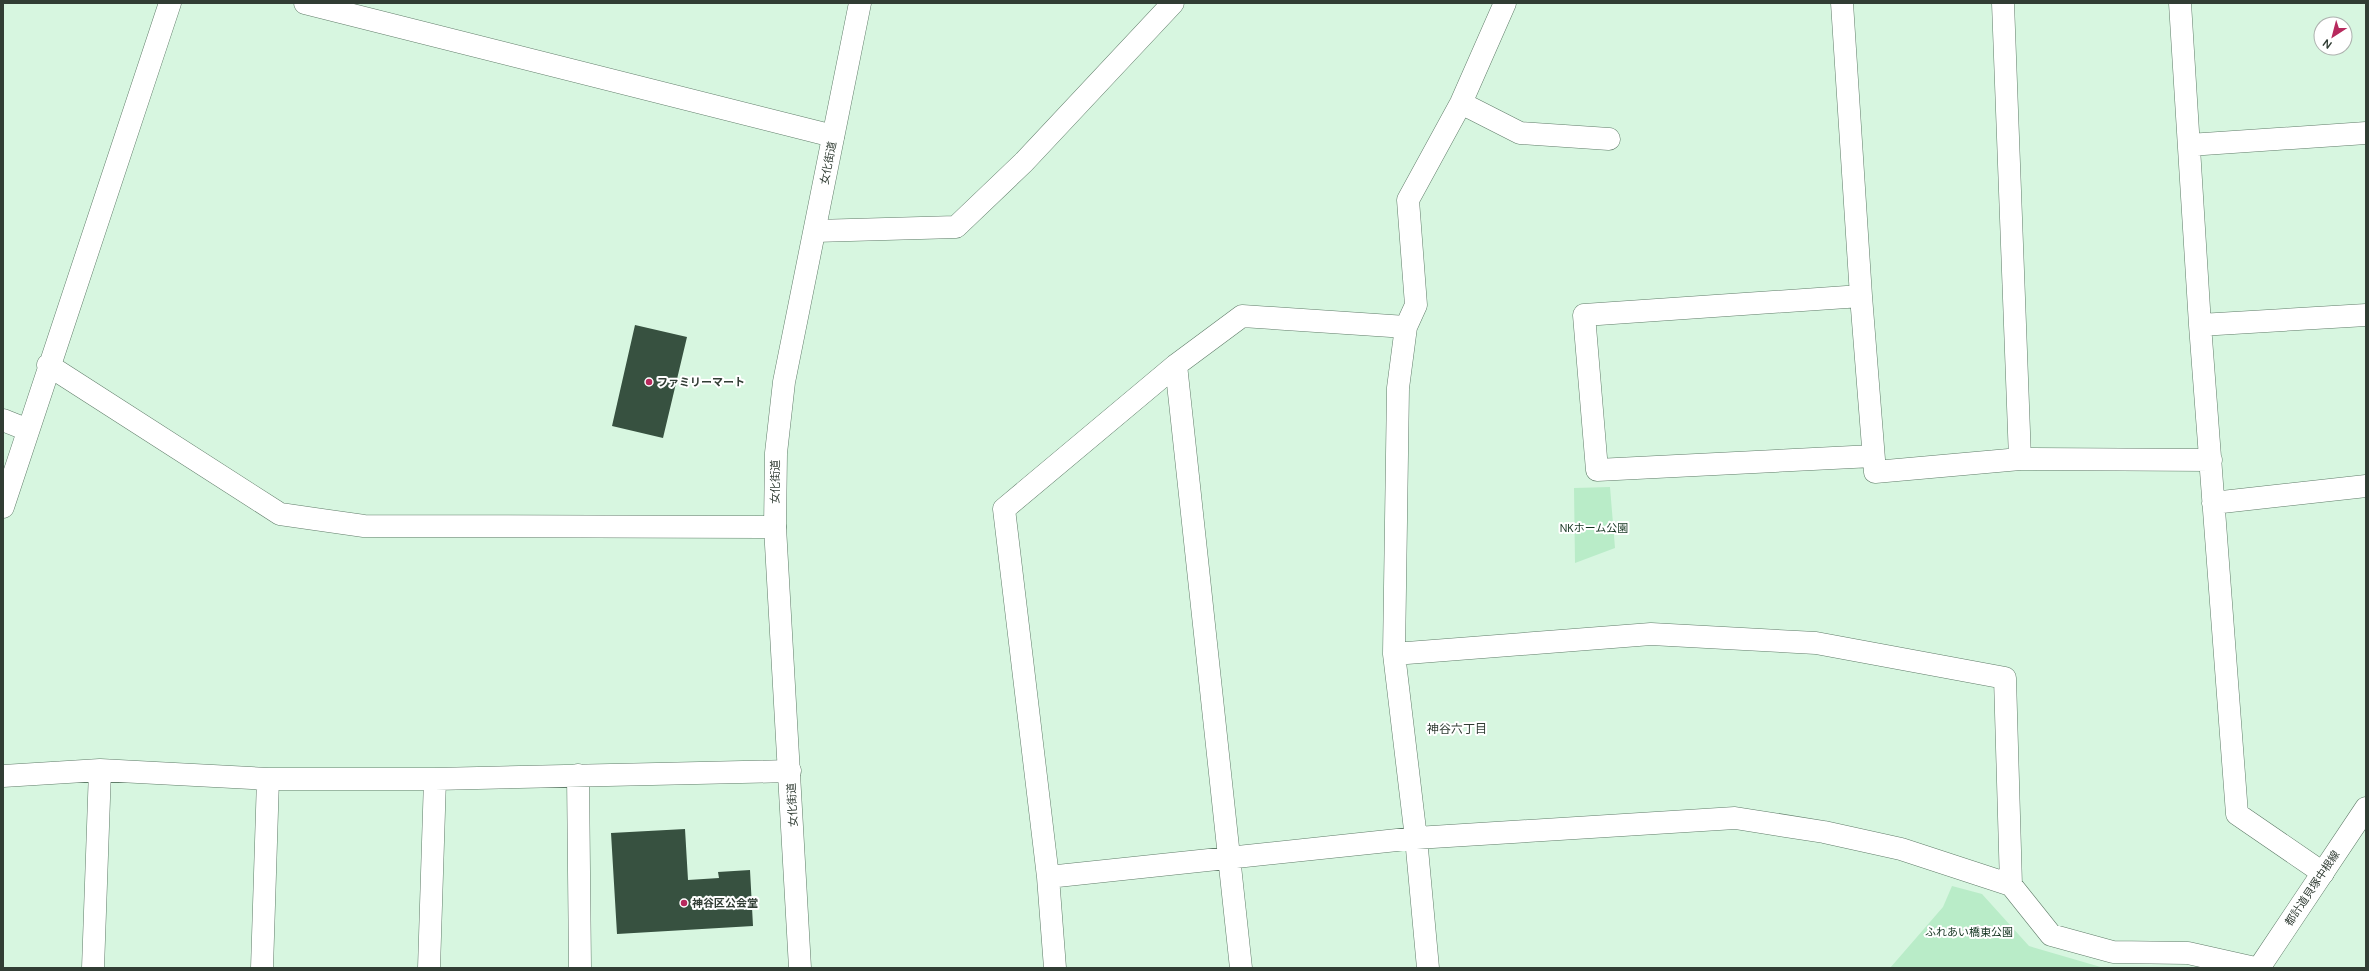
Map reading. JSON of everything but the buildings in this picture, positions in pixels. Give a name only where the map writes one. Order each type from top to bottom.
[{"type":"street","points":[[3,507],[48,365],[170,3]]},
{"type":"street","points":[[305,3],[833,136]]},
{"type":"street","name":"女化街道","points":[[800,968],[775,527],[776,453],[784,382],[860,3]]},
{"type":"street","points":[[815,231],[956,227],[1024,162],[1173,3]]},
{"type":"street","points":[[1428,968],[1416,838],[1394,654],[1398,388],[1406,327],[1416,305],[1408,200],[1461,103],[1505,3]]},
{"type":"street","points":[[1842,3],[1861,296],[1875,472],[2020,459],[2211,460]]},
{"type":"street","points":[[2003,3],[2020,459]]},
{"type":"street","points":[[2180,3],[2200,325],[2237,814],[2322,873]]},
{"type":"street","points":[[1461,103],[1520,133],[1609,139]]},
{"type":"street","points":[[2189,144],[2366,133]]},
{"type":"street","points":[[1861,296],[1584,315],[1597,470],[1873,456]]},
{"type":"street","points":[[2200,325],[2366,315]]},
{"type":"street","points":[[1055,968],[1048,877],[1004,509],[1176,365],[1242,316],[1406,327]]},
{"type":"street","points":[[48,365],[280,514],[364,526],[775,527]]},
{"type":"street","points":[[1176,365],[1241,968]]},
{"type":"street","points":[[3,420],[28,430]]},
{"type":"street","points":[[2213,503],[2366,486]]},
{"type":"street","points":[[1394,654],[1651,634],[1816,643],[2005,678],[2011,884]]},
{"type":"street","points":[[3,776],[100,770],[268,779],[435,779],[790,771]]},
{"type":"street","points":[[93,968],[100,770]]},
{"type":"street","points":[[578,775],[580,968]]},
{"type":"street","points":[[262,968],[268,779]]},
{"type":"street","points":[[429,968],[435,779]]},
{"type":"street","name":"都計道貝塚中根線","points":[[2259,968],[2366,808]]},
{"type":"street","points":[[1048,877],[1416,838],[1735,818],[1824,832],[1901,849],[2011,884],[2050,935],[2113,952],[2188,953],[2254,968]]},
{"type":"green space","name":"NKホーム公園","points":[[1610,487],[1615,548],[1575,563],[1574,488]]},
{"type":"green space","name":"ふれあい橋東公園","points":[[1952,886],[1982,894],[2029,946],[2104,968],[1890,968],[1943,907]]},
{"type":"place","name":"ファミリーマート","points":[[649,382]]},
{"type":"place","name":"神谷区公会堂","points":[[684,903]]},
{"type":"district","name":"神谷六丁目","points":[[1457,729]]}]
